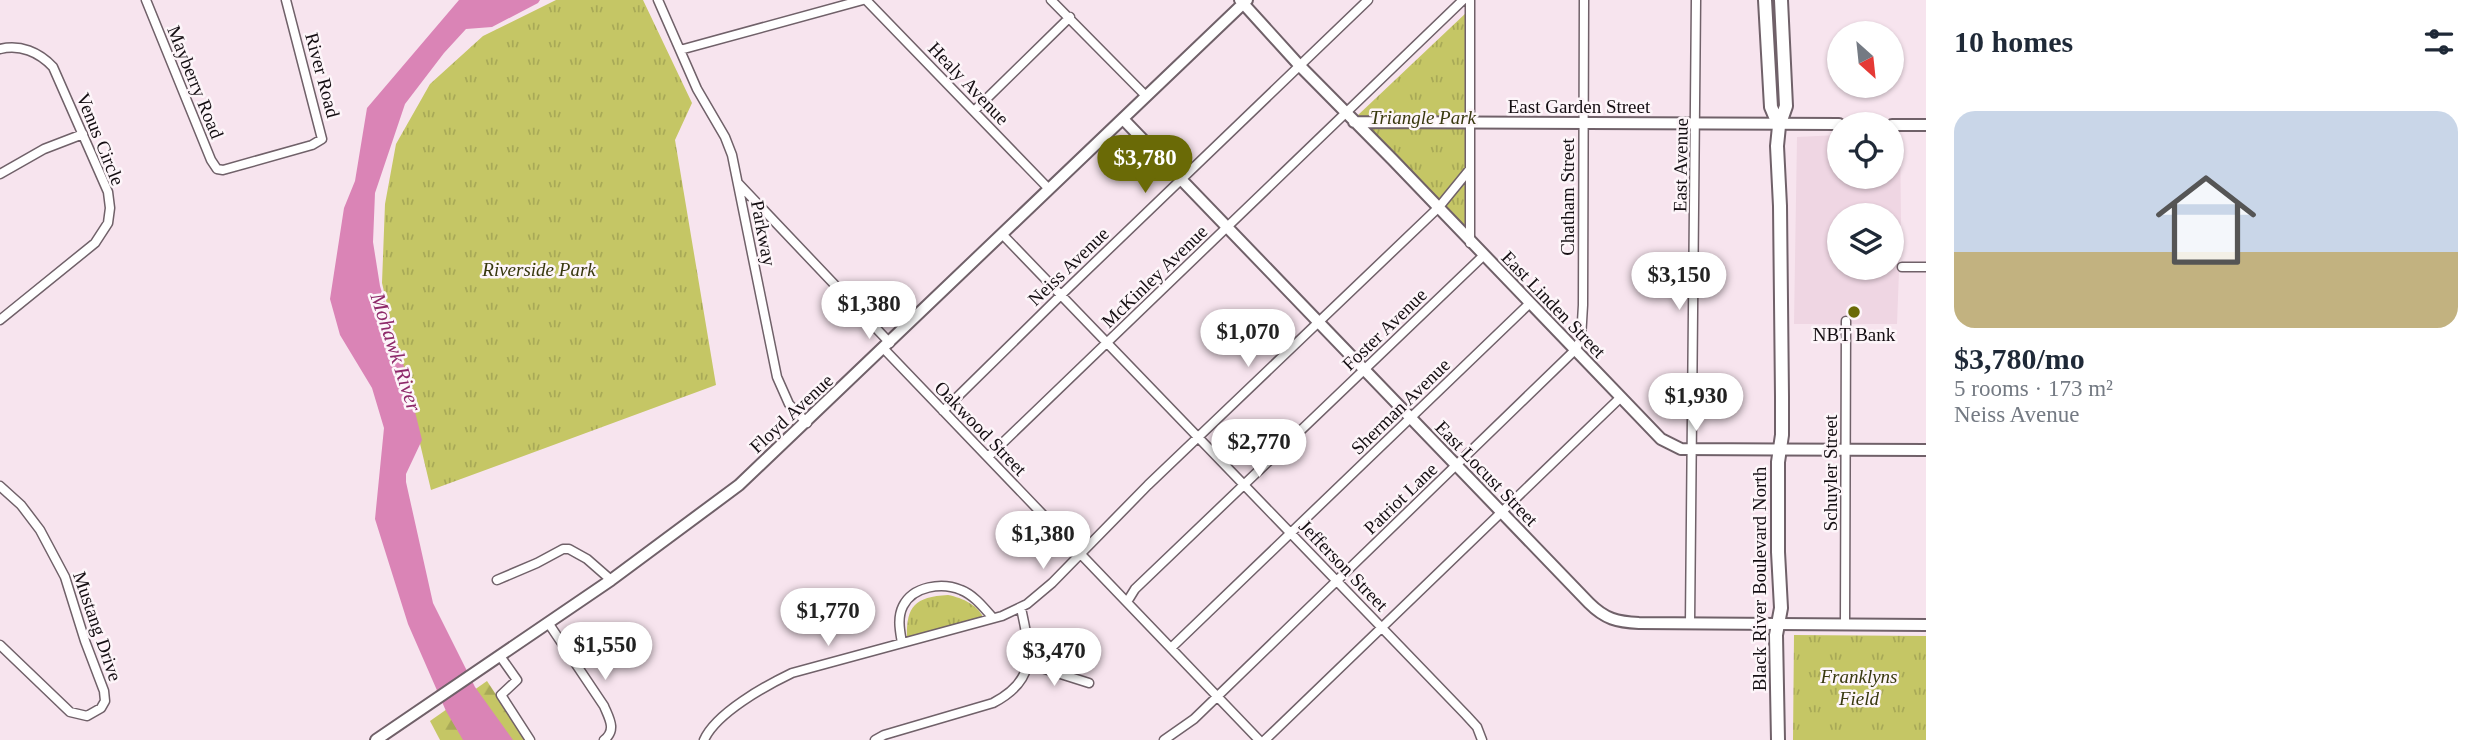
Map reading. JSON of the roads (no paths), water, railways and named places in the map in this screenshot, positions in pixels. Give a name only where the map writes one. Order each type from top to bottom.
[{"type":"main road","name":"Black River Boulevard North","points":[[1765,0],[1771,107],[1779,125]]},
{"type":"main road","name":"Black River Boulevard North","points":[[1778,740],[1777,624],[1781,608],[1778,552],[1779,449],[1782,397],[1779,125],[1786,106],[1781,0]]},
{"type":"street","name":"Mayberry Road","points":[[145,0],[211,160],[215,168],[223,170]]},
{"type":"street","name":"River Road","points":[[223,170],[312,145],[322,139],[286,0]]},
{"type":"street","name":"Parkway","points":[[658,0],[697,89],[732,155],[777,377],[789,404],[807,422]]},
{"type":"street","points":[[680,50],[865,0]]},
{"type":"street","name":"Healy Avenue","points":[[865,0],[1049,189]]},
{"type":"street","points":[[1051,0],[1146,96]]},
{"type":"street","points":[[1231,0],[1243,1],[1354,122]]},
{"type":"street","name":"Neiss Avenue","points":[[943,411],[1368,0]]},
{"type":"street","name":"McKinley Avenue","points":[[988,457],[1463,0]]},
{"type":"street","points":[[1470,0],[1470,243]]},
{"type":"street","name":"Chatham Street","points":[[1575,350],[1581,339],[1583,305],[1584,0]]},
{"type":"street","name":"East Avenue","points":[[1690,624],[1696,0]]},
{"type":"street","name":"Floyd Avenue","points":[[376,740],[549,624],[739,485],[887,346],[1243,1]]},
{"type":"street","points":[[974,111],[1070,17]]},
{"type":"street","name":"Venus Circle","points":[[0,49],[16,47],[31,51],[53,67],[108,192],[110,208],[108,223],[95,243],[0,320]]},
{"type":"street","name":"East Locust Street","points":[[1123,119],[1455,466],[1589,603],[1607,618],[1629,623],[1926,625]]},
{"type":"street","name":"East Garden Street","points":[[1354,122],[1827,124]]},
{"type":"street","name":"East Linden Street","points":[[1354,122],[1439,207],[1470,243],[1620,398],[1670,446],[1691,449],[1926,450]]},
{"type":"street","points":[[1904,125],[1926,125]]},
{"type":"street","points":[[0,174],[44,149],[83,134]]},
{"type":"street","points":[[704,740],[719,721],[773,682],[805,669],[1021,608],[1052,583],[1439,207],[1471,169]]},
{"type":"street","name":"Oakwood Street","points":[[738,183],[943,411],[1262,740]]},
{"type":"street","name":"Jefferson Street","points":[[1002,234],[1466,715],[1482,740]]},
{"type":"street","name":"Foster Avenue","points":[[1127,602],[1135,589],[1483,256]]},
{"type":"street","points":[[1904,267],[1926,267]]},
{"type":"street","name":"Sherman Avenue","points":[[1171,648],[1530,303]]},
{"type":"street","name":"Schuyler Street","points":[[1845,624],[1846,321]]},
{"type":"street","name":"Patriot Lane","points":[[1164,740],[1195,719],[1575,350]]},
{"type":"street","points":[[1262,740],[1383,628],[1620,398]]},
{"type":"street","name":"Mustang Drive","points":[[0,486],[21,505],[40,530],[65,577],[104,691],[105,701],[101,708],[87,716],[70,712],[0,645]]},
{"type":"street","points":[[497,580],[563,549],[569,549],[587,559],[611,580]]},
{"type":"street","points":[[902,643],[900,617],[903,606],[910,597],[935,586],[948,586],[967,593],[993,618]]},
{"type":"street","points":[[875,740],[884,735],[993,704],[1005,697],[1025,676],[1029,664],[1030,647],[1021,608]]},
{"type":"street","points":[[549,624],[611,720],[611,732],[604,740]]},
{"type":"street","points":[[500,656],[517,680],[501,695],[530,740]]},
{"type":"street","points":[[1029,664],[1089,683]]},
{"type":"water","name":"Mohawk River","points":[[459,0],[540,0],[492,27],[466,29],[405,104],[375,193],[373,242],[380,286],[422,440],[406,474],[406,482],[433,603],[475,687],[513,740],[463,740],[446,711],[408,624],[375,519],[384,428],[372,388],[340,335],[330,299],[344,208],[355,181],[367,108]]},
{"type":"place","name":"NBT Bank","points":[[1854,312]]},
{"type":"park label","name":"Triangle Park","points":[[1423,117]]},
{"type":"park label","name":"Riverside Park","points":[[539,269]]},
{"type":"park label","name":"Franklyns Field","points":[[1859,687]]}]
